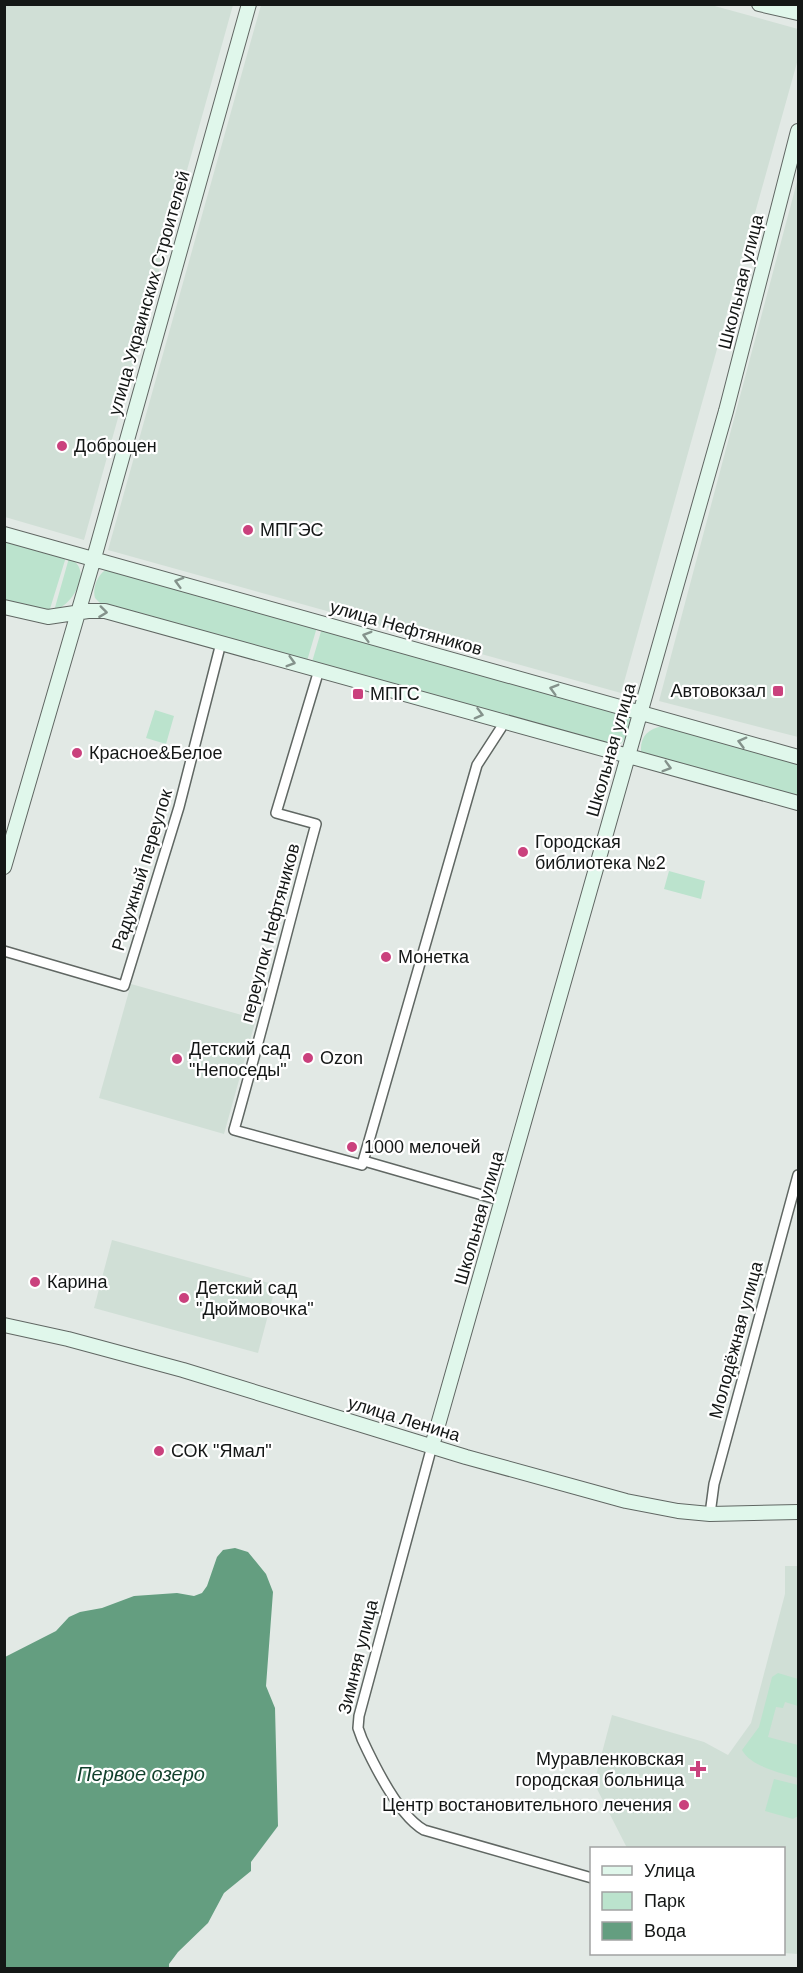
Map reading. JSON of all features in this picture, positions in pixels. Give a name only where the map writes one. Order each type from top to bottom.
[{"type":"main road","name":"улица Украинских Строителей","points":[[4,867],[94,558],[249,4]]},
{"type":"main road","points":[[759,4],[798,13]]},
{"type":"main road","name":"Школьная улица","points":[[432,1446],[726,411],[798,131]]},
{"type":"main road","name":"улица Нефтяников","points":[[4,534],[798,757]]},
{"type":"main road","points":[[4,607],[48,617],[105,610],[798,803]]},
{"type":"main road","name":"улица Ленина","points":[[4,1325],[173,1367],[432,1446],[594,1493],[652,1507],[710,1514],[798,1512]]},
{"type":"street","name":"Радужный переулок","points":[[4,951],[124,986],[173,829],[221,643]]},
{"type":"street","name":"переулок Нефтяников","points":[[319,670],[276,813],[316,824],[234,1130],[503,1201]]},
{"type":"street","points":[[363,1163],[477,765],[501,729],[503,721]]},
{"type":"street","name":"Молодёжная улица","points":[[710,1514],[714,1484],[736,1397],[798,1175]]},
{"type":"street","name":"Зимняя улица","points":[[432,1446],[360,1709],[358,1728],[362,1739],[398,1804],[415,1825],[424,1830],[590,1878]]},
{"type":"shaded area","points":[[4,5],[233,5],[84,540],[5,517]]},
{"type":"shaded area","points":[[261,5],[711,5],[798,29],[798,59],[621,693],[108,550]]},
{"type":"shaded area","points":[[798,178],[798,737],[659,701]]},
{"type":"shaded area","name":"Детский сад \"Непоседы\"","points":[[131,984],[256,1019],[224,1134],[99,1098]]},
{"type":"shaded area","name":"Детский сад \"Дюймовочка\"","points":[[112,1240],[276,1285],[258,1353],[94,1308]]},
{"type":"shaded area","name":"Муравленковская городская больница","points":[[785,1566],[798,1566],[798,1954],[785,1953],[785,1847],[626,1847],[594,1783],[612,1715],[704,1742],[728,1755],[751,1723],[785,1594]]},
{"type":"green space","points":[[4,540],[66,557],[49,612],[5,601]]},
{"type":"green space","points":[[69,558],[76,563],[81,578],[74,594],[54,611]]},
{"type":"green space","points":[[107,569],[317,627],[307,661],[101,604],[95,598],[94,590],[98,578]]},
{"type":"green space","points":[[322,628],[626,715],[630,718],[629,730],[617,746],[312,662]]},
{"type":"green space","points":[[155,710],[174,716],[166,744],[146,738]]},
{"type":"green space","points":[[663,726],[798,764],[798,797],[645,755],[641,752],[641,746],[646,734]]},
{"type":"green space","points":[[669,871],[705,881],[701,899],[664,889]]},
{"type":"green space","points":[[778,1673],[798,1679],[798,1706],[785,1702],[783,1708],[776,1707],[768,1737],[798,1745],[798,1778],[759,1765],[746,1756],[742,1750],[759,1727],[772,1677]]},
{"type":"green space","points":[[774,1779],[798,1785],[798,1816],[793,1819],[765,1811]]},
{"type":"water","name":"Первое озеро","points":[[235,1548],[248,1552],[266,1574],[273,1592],[266,1686],[275,1708],[278,1826],[251,1862],[251,1871],[224,1893],[208,1923],[178,1952],[169,1964],[169,1968],[5,1968],[5,1657],[56,1631],[69,1617],[80,1612],[102,1608],[134,1596],[177,1593],[194,1596],[202,1593],[207,1586],[217,1557],[223,1550]]},
{"type":"place","name":"Доброцен","points":[[62,446]]},
{"type":"place","name":"МПГЭС","points":[[248,530]]},
{"type":"place","name":"Автовокзал","points":[[778,691]]},
{"type":"place","name":"МПГС","points":[[358,694]]},
{"type":"place","name":"Красное&Белое","points":[[77,753]]},
{"type":"place","name":"Городская библиотека №2","points":[[523,852]]},
{"type":"place","name":"Монетка","points":[[386,957]]},
{"type":"place","name":"Ozon","points":[[308,1058]]},
{"type":"place","name":"Детский сад \"Непоседы\"","points":[[177,1059]]},
{"type":"place","name":"1000 мелочей","points":[[352,1147]]},
{"type":"place","name":"Карина","points":[[35,1282]]},
{"type":"place","name":"Детский сад \"Дюймовочка\"","points":[[184,1298]]},
{"type":"place","name":"СОК \"Ямал\"","points":[[159,1451]]},
{"type":"place","name":"Муравленковская городская больница","points":[[698,1769]]},
{"type":"place","name":"Центр востановительного лечения","points":[[684,1805]]}]
